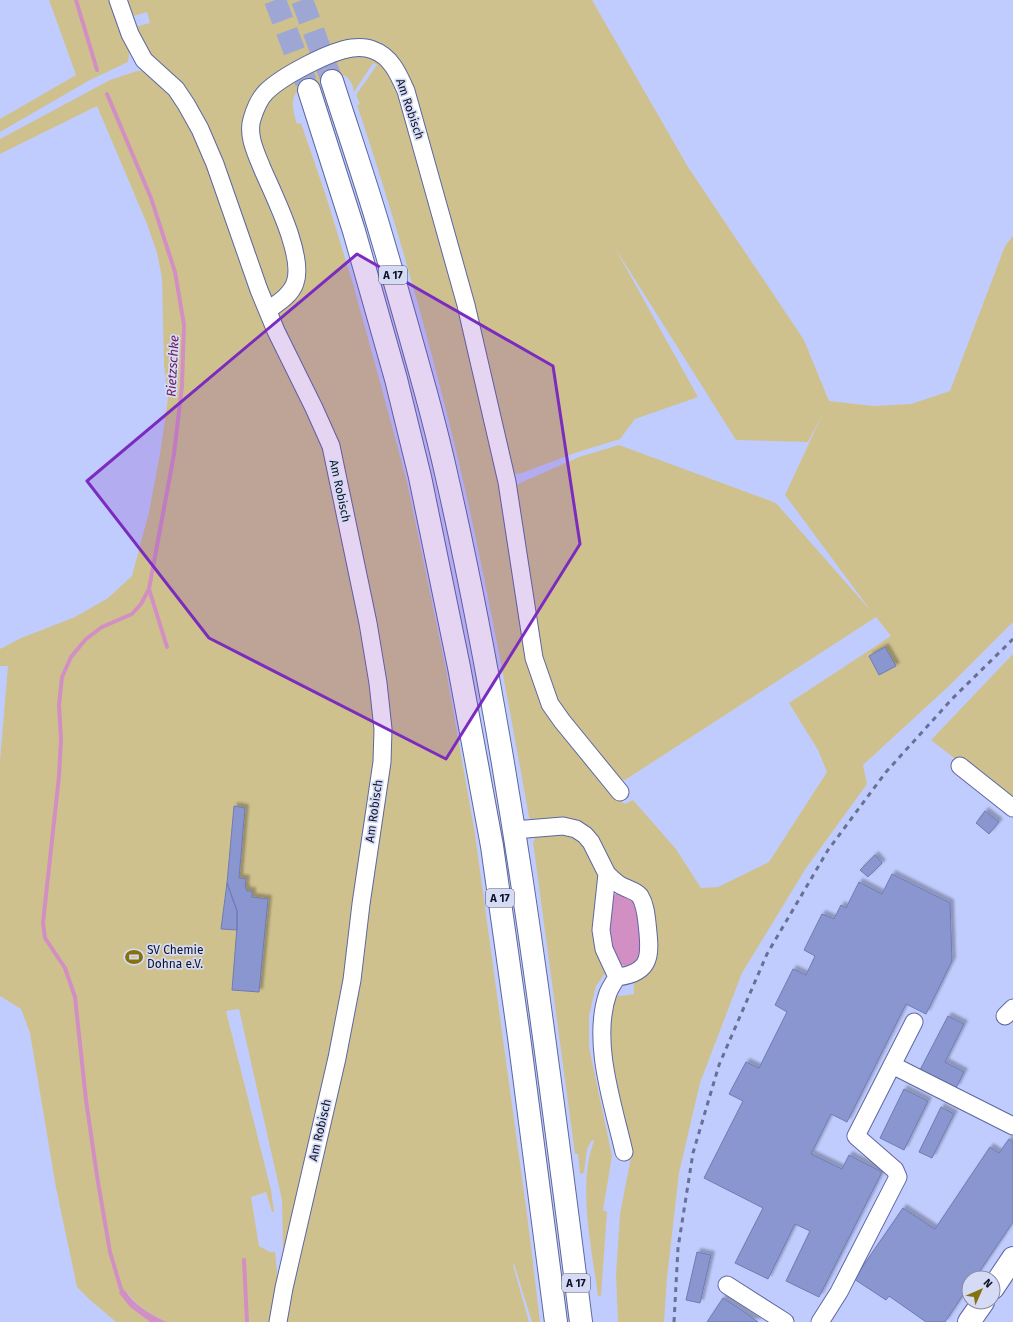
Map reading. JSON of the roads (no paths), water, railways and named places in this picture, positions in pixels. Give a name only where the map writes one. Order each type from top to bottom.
[{"type":"main road","name":"A 17","points":[[332,81],[377,219],[415,352],[446,470],[484,656],[514,830],[544,1036],[581,1322]]},
{"type":"main road","name":"A 17","points":[[308,90],[354,231],[396,379],[420,477],[459,667],[492,846],[519,1036],[556,1322]]},
{"type":"main road","points":[[1001,1276],[1013,1258]]},
{"type":"main road","points":[[970,1322],[978,1310]]},
{"type":"street","name":"Am Robisch","points":[[118,0],[130,34],[144,60],[176,89],[200,129],[215,164],[259,290],[276,331],[331,446],[368,623],[378,683],[383,729],[382,762],[360,904],[352,980],[339,1050],[284,1288],[278,1322]]},
{"type":"street","name":"Am Robisch","points":[[268,310],[282,300],[290,291],[295,284],[298,273],[295,254],[288,232],[254,148],[250,128],[257,104],[266,92],[284,78],[318,60],[340,50],[351,48],[363,47],[374,50],[395,68],[406,91],[466,305],[507,482],[534,658],[541,683],[550,704],[562,721],[620,792]]},
{"type":"street","points":[[960,766],[1013,808]]},
{"type":"street","points":[[514,830],[563,826],[581,832],[591,842],[607,874],[623,887],[640,896],[645,910],[650,948],[647,960],[642,967],[633,974],[617,977]]},
{"type":"street","points":[[607,874],[601,930],[604,949],[617,977]]},
{"type":"street","points":[[617,977],[608,994],[604,1012],[602,1042],[603,1060],[624,1152]]},
{"type":"street","points":[[820,1322],[839,1292],[898,1177],[895,1170],[856,1136],[914,1022]]},
{"type":"street","points":[[892,1065],[1013,1126]]},
{"type":"street","points":[[726,1285],[785,1322]]},
{"type":"waterway","name":"Rietzschke","points":[[76,0],[97,70]]},
{"type":"waterway","name":"Rietzschke","points":[[107,94],[151,198],[175,272],[184,325],[182,386],[174,454],[149,589],[167,647]]},
{"type":"waterway","points":[[123,1292],[110,1252],[97,1176],[86,1100],[75,997],[65,968],[45,938],[43,923],[59,776],[61,739],[59,705],[62,677],[71,657],[86,639],[102,627],[132,614],[141,604],[149,589]]},
{"type":"waterway","name":"Rietzschke","points":[[244,1260],[247,1322]]},
{"type":"tunnel","points":[[275,0],[309,90]]},
{"type":"tunnel","points":[[302,0],[332,81]]},
{"type":"railway","points":[[674,1322],[678,1248],[693,1153],[719,1065],[767,954],[828,850],[886,772],[952,699],[1013,639]]},
{"type":"place","name":"SV Chemie Dohna e.V.","points":[[134,957]]}]
